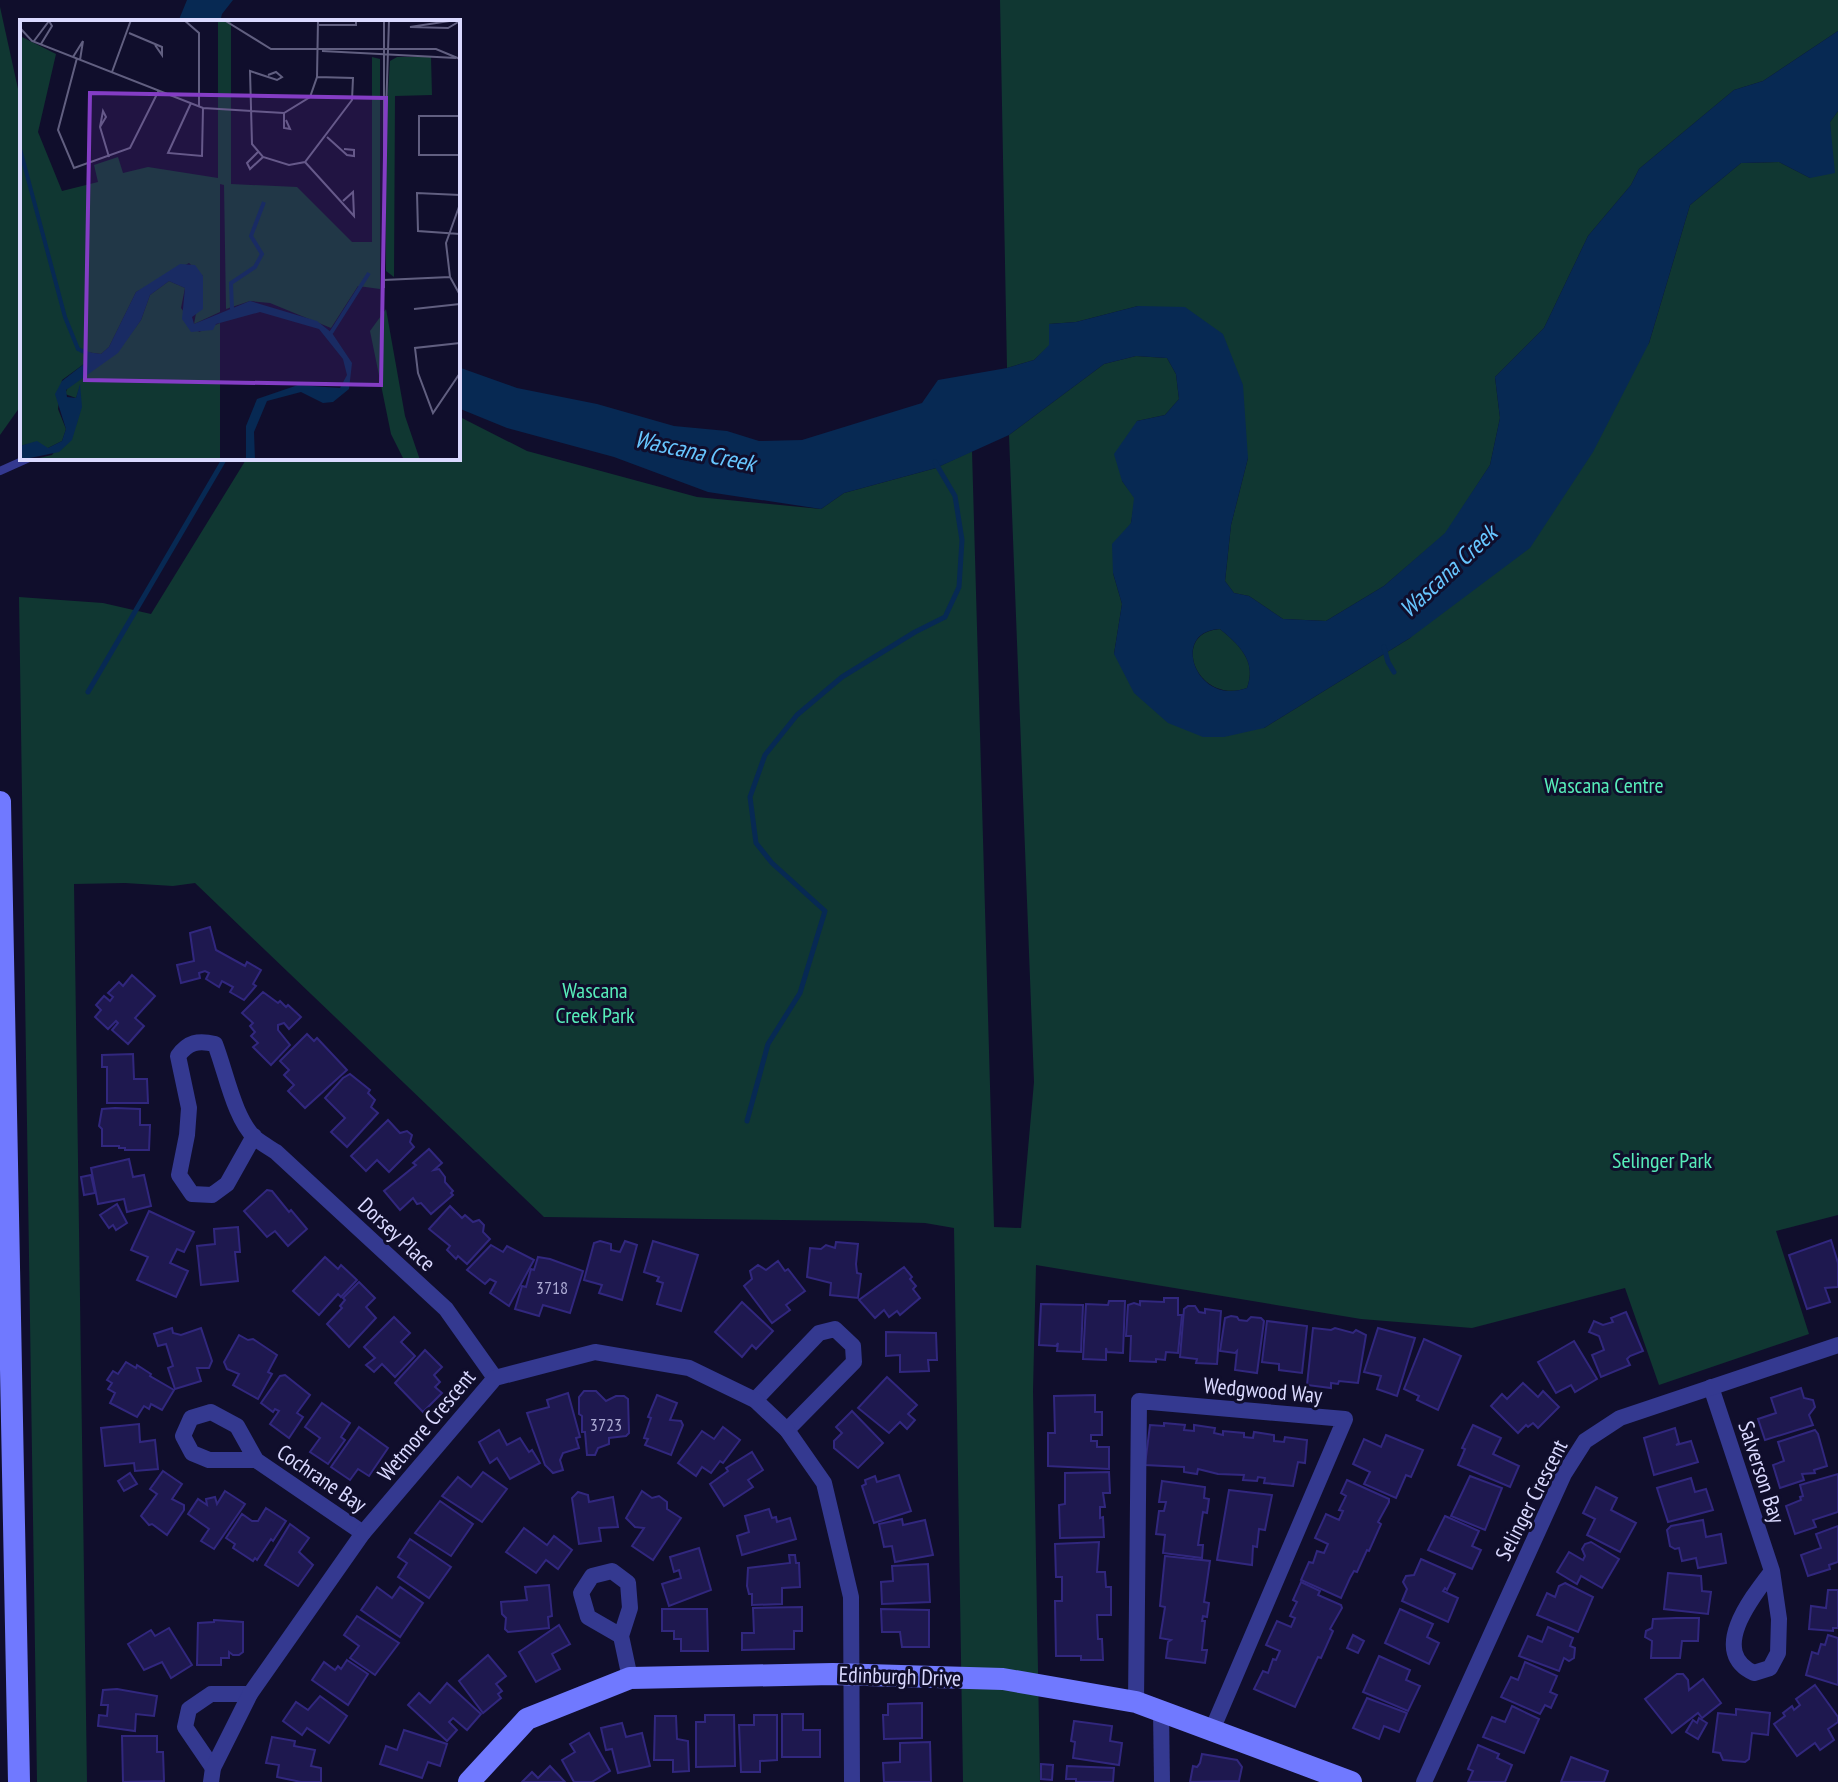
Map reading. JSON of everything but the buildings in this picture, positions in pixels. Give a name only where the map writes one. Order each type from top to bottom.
[{"type":"main road","points":[[0,802],[19,1782]]},
{"type":"main road","points":[[0,1682],[16,1617]]},
{"type":"main road","name":"Edinburgh Drive","points":[[469,1782],[527,1719],[630,1678],[854,1675],[1003,1679],[1136,1702],[1351,1782]]},
{"type":"street","name":"Dorsey Place","points":[[254,1136],[227,1184],[212,1195],[192,1194],[179,1175],[189,1108],[178,1056],[186,1046],[200,1041],[215,1044],[236,1108],[254,1136],[276,1152],[446,1309],[495,1378]]},
{"type":"street","points":[[755,1400],[819,1333],[835,1329],[853,1346],[854,1362],[787,1430]]},
{"type":"street","name":"Selinger Crescent","points":[[1424,1782],[1564,1474],[1585,1441],[1620,1418],[1838,1345]]},
{"type":"street","name":"Wetmore Crescent","points":[[212,1775],[250,1694],[363,1533],[495,1378],[595,1352],[689,1368],[755,1400],[787,1430],[824,1483],[851,1597],[854,1675],[852,1782]]},
{"type":"street","name":"Salverson Bay","points":[[1711,1387],[1772,1571],[1779,1619],[1778,1653],[1770,1668],[1754,1673],[1742,1667],[1733,1651],[1736,1633],[1747,1604],[1772,1571]]},
{"type":"street","name":"Wedgwood Way","points":[[1136,1702],[1139,1401],[1345,1419],[1212,1730]]},
{"type":"street","name":"Cochrane Bay","points":[[256,1460],[363,1533]]},
{"type":"street","points":[[621,1636],[630,1678]]},
{"type":"street","name":"Wetmore Crescent","points":[[212,1775],[185,1727],[189,1709],[211,1694],[250,1694]]},
{"type":"street","points":[[1161,1711],[1162,1782]]},
{"type":"lane","points":[[0,471],[25,460]]},
{"type":"green space","points":[[1000,0],[1838,0],[1838,31],[1763,81],[1734,90],[1639,169],[1631,185],[1588,236],[1544,328],[1495,377],[1500,418],[1490,465],[1446,533],[1384,586],[1326,621],[1283,619],[1249,596],[1234,593],[1225,581],[1231,525],[1248,458],[1138,306],[1076,322],[1049,324],[1049,346],[1034,360],[1007,368]]},
{"type":"green space","points":[[0,7],[20,98],[20,407],[0,435]]},
{"type":"green space","points":[[1838,111],[1838,1215],[1776,1231],[1809,1334],[1659,1385],[1625,1288],[1472,1328],[1361,1319],[1036,1265],[1033,1391],[1040,1782],[963,1782],[954,1228],[925,1223],[861,1221],[544,1217],[195,883],[173,886],[74,884],[87,1782],[37,1782],[19,597],[103,603],[151,614],[246,460],[460,460],[460,417],[527,451],[697,497],[821,509],[844,493],[936,468],[972,451],[994,1227],[1021,1228],[1034,1082],[1009,435],[1104,364],[1136,356],[1167,358],[1176,374],[1179,399],[1165,415],[1137,421],[1122,481],[1135,498],[1131,523],[1113,573],[1122,604],[1114,654],[1264,728],[1410,638],[1649,343],[1690,205],[1741,163],[1779,162],[1810,178],[1831,146],[1830,122]]},
{"type":"green space","points":[[1220,629],[1240,648],[1248,662],[1247,688],[1229,691],[1214,687],[1195,666],[1193,654],[1196,642],[1204,633]]},
{"type":"water","points":[[187,0],[233,0],[220,20],[179,20]]},
{"type":"water","name":"Wascana Creek","points":[[1838,31],[1838,111],[1830,122],[1835,173],[1810,178],[1779,162],[1741,163],[1690,205],[1649,343],[1593,452],[1530,548],[1410,638],[1264,728],[1224,737],[1203,737],[1168,723],[1134,693],[1114,654],[1122,604],[1113,573],[1112,544],[1131,523],[1134,498],[1122,481],[1114,454],[1137,421],[1165,415],[1179,399],[1176,374],[1167,358],[1136,356],[1104,364],[1009,435],[936,468],[844,493],[821,509],[708,492],[614,457],[507,428],[460,409],[460,368],[517,388],[597,404],[674,426],[727,431],[759,441],[802,440],[922,403],[938,380],[1034,360],[1049,345],[1049,324],[1076,322],[1138,306],[1185,307],[1223,334],[1243,385],[1248,458],[1231,525],[1225,581],[1234,593],[1249,596],[1283,619],[1326,621],[1384,586],[1445,533],[1490,465],[1500,418],[1495,377],[1544,328],[1588,236],[1631,185],[1639,169],[1734,90],[1763,81]],"holes":[[[1220,629],[1240,648],[1250,670],[1247,688],[1229,691],[1214,687],[1195,666],[1193,654],[1196,642],[1204,633]]]},
{"type":"waterway","points":[[88,692],[224,460]]},
{"type":"waterway","points":[[747,1121],[768,1044],[800,993],[825,911],[772,863],[756,843],[750,797],[765,755],[797,715],[842,677],[945,617],[959,587],[962,540],[955,496],[935,462]]},
{"type":"waterway","points":[[1384,647],[1394,672]]},
{"type":"park label","name":"Wascana Centre","points":[[1604,785]]},
{"type":"park label","name":"Wascana Creek Park","points":[[595,1002]]},
{"type":"park label","name":"Selinger Park","points":[[1662,1160]]}]
